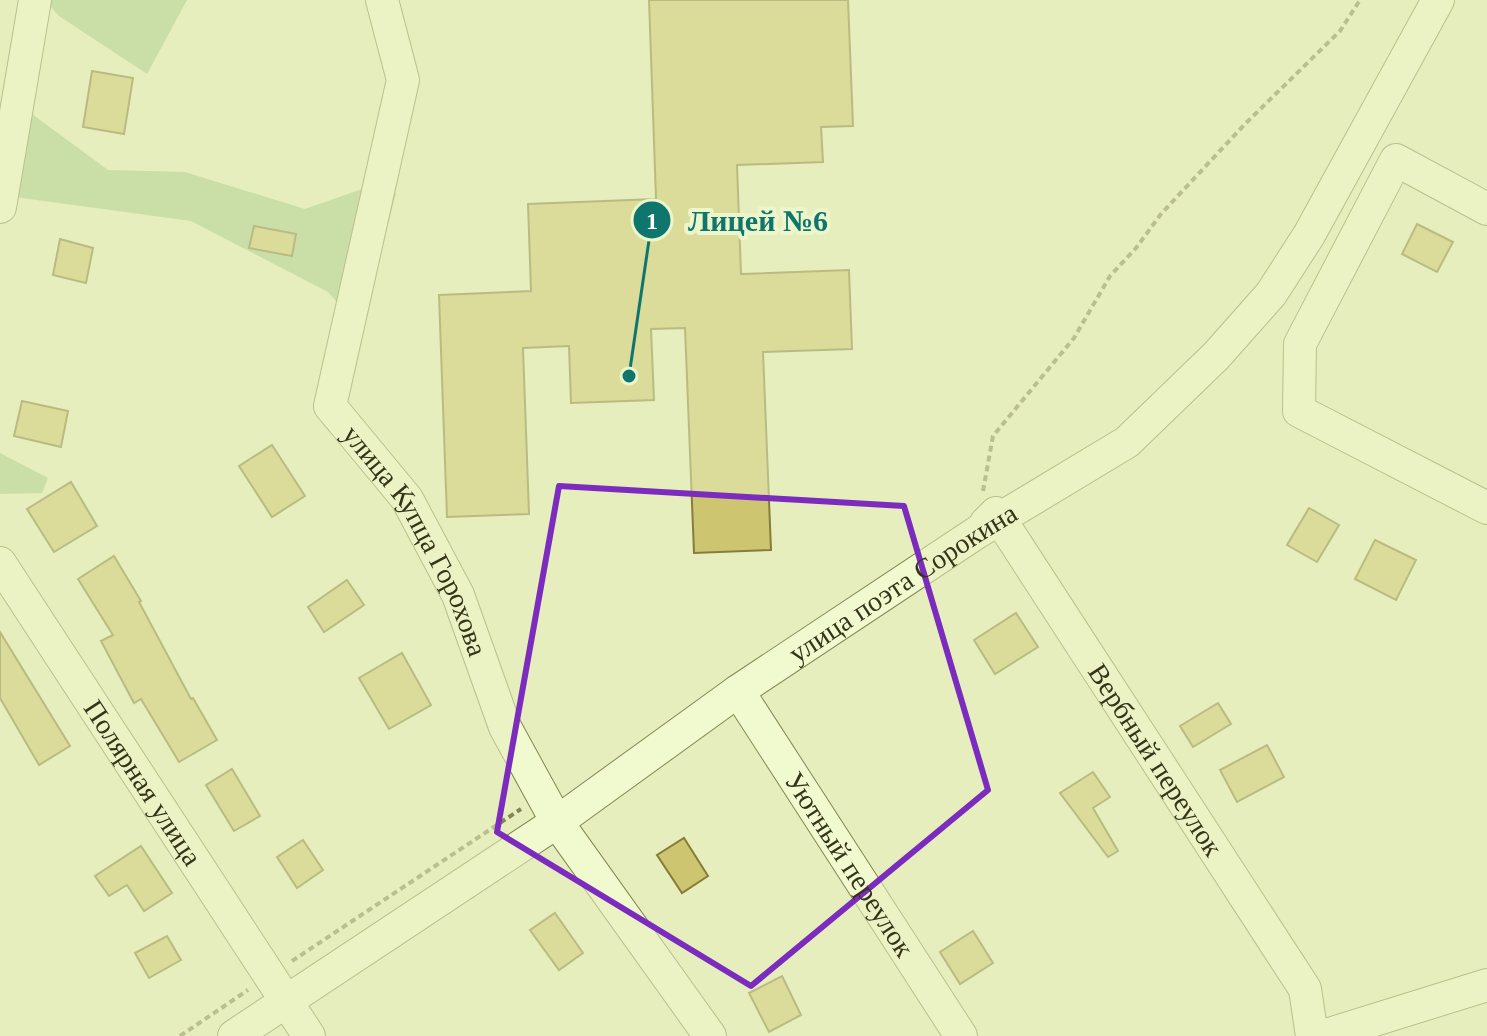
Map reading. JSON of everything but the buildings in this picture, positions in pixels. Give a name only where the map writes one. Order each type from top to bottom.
[{"type":"street","points":[[0,207],[35,0]]},
{"type":"street","name":"улица Купца Горохова","points":[[382,0],[403,80],[330,406],[407,499],[458,595],[505,727],[549,809],[710,1036]]},
{"type":"street","name":"улица поэта Сорокина","points":[[234,1036],[278,988],[976,533],[1127,442],[1216,356],[1271,294],[1309,235],[1438,0]]},
{"type":"street","points":[[1487,209],[1396,160],[1300,344],[1299,411],[1487,508]]},
{"type":"street","name":"Вербный переулок","points":[[976,533],[996,513],[1305,989],[1312,1036]]},
{"type":"street","name":"Полярная улица","points":[[0,563],[309,1036]]},
{"type":"street","name":"Уютный переулок","points":[[738,691],[961,1036]]},
{"type":"street","points":[[1323,1036],[1487,985]]},
{"type":"path","points":[[983,491],[993,436],[1074,338],[1110,276],[1161,214],[1234,135],[1340,31],[1360,0]]},
{"type":"path","points":[[180,1036],[278,988],[549,809]]},
{"type":"highlighted area","points":[[559,486],[904,506],[988,790],[751,986],[497,832]]},
{"type":"green space","points":[[45,0],[187,0],[147,74],[59,16]]},
{"type":"green space","points":[[32,114],[108,170],[185,172],[305,209],[371,186],[396,193],[361,330],[328,292],[191,221],[0,195],[0,116]]},
{"type":"green space","points":[[0,453],[48,478],[42,493],[0,494]]},
{"type":"place","name":"Лицей №6","points":[[629,376]]}]
